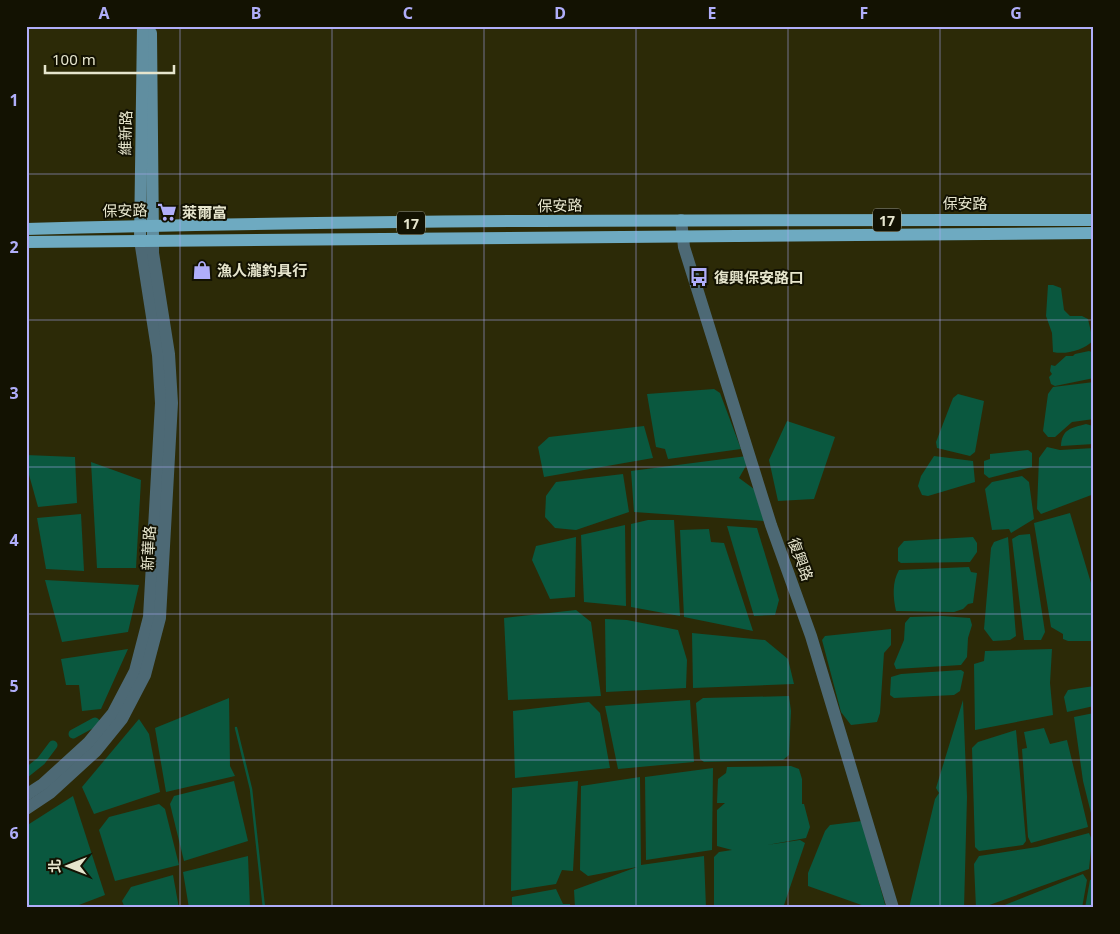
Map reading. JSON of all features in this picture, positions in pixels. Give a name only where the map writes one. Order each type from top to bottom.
[{"type":"main road","name":"維新路","points":[[143,26],[146,226],[153,240]]},
{"type":"main road","name":"維新路","points":[[140,240],[146,226],[151,26]]},
{"type":"main road","name":"保安路","points":[[26,229],[681,220],[1094,220]]},
{"type":"main road","name":"保安路","points":[[26,242],[1094,233]]},
{"type":"street","name":"復興路","points":[[681,220],[682,237],[771,525],[811,636],[893,908]]},
{"type":"street","name":"新華路","points":[[26,796],[43,784],[88,743],[113,713],[135,671],[149,617],[161,403],[158,355],[140,240]]},
{"type":"street","name":"新華路","points":[[26,809],[50,793],[96,751],[122,719],[145,675],[160,618],[172,403],[169,354],[153,253],[153,240]]},
{"type":"shaded area","points":[[1048,285],[1061,288],[1064,310],[1070,316],[1082,316],[1088,319],[1093,341],[1089,344],[1069,352],[1053,352],[1052,333],[1046,316]]},
{"type":"shaded area","points":[[1089,351],[1094,353],[1094,378],[1055,386],[1051,384],[1049,377],[1052,374],[1050,371],[1051,365],[1055,366],[1066,356]]},
{"type":"shaded area","points":[[1094,382],[1094,419],[1072,422],[1055,437],[1048,437],[1043,431],[1048,394],[1053,387]]},
{"type":"shaded area","points":[[714,389],[720,393],[741,449],[668,459],[665,449],[656,447],[647,394]]},
{"type":"shaded area","points":[[958,394],[984,401],[975,452],[970,456],[937,448],[936,442],[953,398]]},
{"type":"shaded area","points":[[787,421],[835,437],[814,499],[778,501],[769,460]]},
{"type":"shaded area","points":[[1086,424],[1093,426],[1094,444],[1061,446],[1063,436],[1068,430]]},
{"type":"shaded area","points":[[644,426],[653,458],[544,477],[538,447],[549,437]]},
{"type":"shaded area","points":[[1047,447],[1060,450],[1094,448],[1094,494],[1041,514],[1037,509],[1039,458]]},
{"type":"shaded area","points":[[1028,450],[1032,453],[1032,467],[989,478],[984,474],[984,461],[990,459],[990,454]]},
{"type":"shaded area","points":[[26,455],[75,457],[77,503],[38,507],[26,464]]},
{"type":"shaded area","points":[[747,456],[747,464],[739,478],[754,489],[764,521],[634,512],[631,471]]},
{"type":"shaded area","points":[[934,456],[973,461],[975,482],[928,496],[922,495],[918,486],[921,476]]},
{"type":"shaded area","points":[[91,462],[141,480],[136,568],[97,568]]},
{"type":"shaded area","points":[[623,474],[629,512],[576,530],[555,528],[545,517],[546,496],[556,482]]},
{"type":"shaded area","points":[[1022,476],[1029,482],[1034,519],[1011,533],[1009,529],[992,530],[985,489],[992,482]]},
{"type":"shaded area","points":[[1070,513],[1094,593],[1094,641],[1068,641],[1063,639],[1063,634],[1051,627],[1034,523]]},
{"type":"shaded area","points":[[81,514],[84,571],[46,569],[37,518]]},
{"type":"shaded area","points":[[648,520],[674,520],[680,616],[631,607],[631,524]]},
{"type":"shaded area","points":[[625,525],[626,606],[584,602],[581,535]]},
{"type":"shaded area","points":[[727,526],[757,528],[779,600],[775,615],[754,616]]},
{"type":"shaded area","points":[[709,529],[711,542],[724,543],[753,631],[684,617],[680,530]]},
{"type":"shaded area","points":[[1030,534],[1045,632],[1041,640],[1024,640],[1012,539],[1019,535]]},
{"type":"shaded area","points":[[576,537],[575,597],[550,599],[532,560],[536,546]]},
{"type":"shaded area","points":[[973,537],[977,543],[977,552],[970,562],[901,563],[898,561],[898,548],[904,541]]},
{"type":"shaded area","points":[[1008,537],[1016,636],[1010,640],[993,641],[984,629],[991,548],[994,542]]},
{"type":"shaded area","points":[[969,567],[971,572],[977,573],[973,603],[954,612],[896,611],[894,590],[899,570]]},
{"type":"shaded area","points":[[45,580],[139,585],[128,632],[62,642]]},
{"type":"shaded area","points":[[576,610],[591,622],[601,696],[508,700],[504,618]]},
{"type":"shaded area","points":[[942,616],[970,618],[972,625],[968,638],[967,657],[961,665],[896,669],[894,664],[904,640],[905,623],[910,617]]},
{"type":"shaded area","points":[[605,619],[627,620],[678,630],[687,660],[686,688],[606,692]]},
{"type":"shaded area","points":[[891,629],[891,645],[884,653],[880,713],[877,722],[851,725],[841,712],[822,640],[825,636]]},
{"type":"shaded area","points":[[692,633],[765,640],[788,659],[794,684],[693,688]]},
{"type":"shaded area","points":[[128,649],[101,709],[82,711],[79,685],[66,685],[61,659]]},
{"type":"shaded area","points":[[1052,649],[1050,683],[1053,715],[975,730],[974,664],[984,661],[985,651]]},
{"type":"shaded area","points":[[961,670],[964,672],[960,691],[954,695],[894,698],[890,695],[891,677],[901,674]]},
{"type":"shaded area","points":[[1094,686],[1094,706],[1067,712],[1064,697],[1068,690]]},
{"type":"shaded area","points":[[789,696],[791,711],[789,755],[783,760],[704,762],[700,759],[696,703],[703,698]]},
{"type":"shaded area","points":[[229,698],[230,766],[235,776],[166,792],[155,728]]},
{"type":"shaded area","points":[[690,700],[694,762],[618,769],[605,706]]},
{"type":"shaded area","points":[[963,700],[967,797],[964,908],[909,908],[935,799],[939,793],[936,788]]},
{"type":"shaded area","points":[[589,702],[600,713],[610,768],[515,778],[513,711]]},
{"type":"shaded area","points":[[1094,713],[1094,825],[1083,781],[1074,717]]},
{"type":"shaded area","points":[[139,719],[149,734],[160,792],[94,814],[82,787]]},
{"type":"shaded area","points":[[1044,728],[1050,744],[1067,740],[1088,827],[1031,843],[1028,837],[1022,749],[1027,748],[1024,732]]},
{"type":"shaded area","points":[[1016,730],[1026,841],[1023,845],[979,851],[975,847],[972,748],[978,742]]},
{"type":"shaded area","points":[[791,766],[799,769],[802,779],[802,804],[804,804],[810,827],[806,838],[767,845],[800,840],[805,843],[783,908],[714,908],[714,857],[719,852],[732,850],[717,846],[717,810],[725,803],[717,803],[718,779],[726,773],[727,767]]},
{"type":"shaded area","points":[[713,768],[712,850],[646,860],[645,777]]},
{"type":"shaded area","points":[[640,777],[641,865],[704,856],[706,908],[575,908],[574,890],[637,867],[588,876],[580,870],[581,786]]},
{"type":"shaded area","points":[[234,781],[248,841],[184,861],[170,804],[174,796]]},
{"type":"shaded area","points":[[578,781],[573,871],[562,870],[556,884],[511,891],[512,788]]},
{"type":"shaded area","points":[[73,796],[105,895],[71,908],[26,908],[26,826]]},
{"type":"shaded area","points":[[159,804],[165,809],[179,865],[115,881],[99,830],[109,817]]},
{"type":"shaded area","points":[[862,821],[886,908],[870,908],[808,886],[808,873],[825,831],[830,825]]},
{"type":"shaded area","points":[[1089,833],[1092,840],[1089,869],[981,908],[976,908],[974,864],[979,856],[1037,847]]},
{"type":"shaded area","points":[[248,856],[250,908],[189,908],[183,872]]},
{"type":"shaded area","points":[[1083,874],[1087,880],[1082,908],[997,908]]},
{"type":"shaded area","points":[[173,875],[179,908],[125,908],[122,901],[131,887]]},
{"type":"shaded area","points":[[1094,879],[1094,908],[1085,908],[1090,880]]},
{"type":"shaded area","points":[[556,889],[563,904],[570,904],[570,908],[512,908],[512,897]]},
{"type":"waterway","points":[[73,734],[95,722]]},
{"type":"waterway","points":[[236,728],[251,789],[264,908]]},
{"type":"waterway","points":[[26,773],[41,761],[53,745]]},
{"type":"place","name":"萊爾富","points":[[167,212]]},
{"type":"place","name":"漁人瀧釣具行","points":[[202,270]]},
{"type":"place","name":"復興保安路口","points":[[699,277]]}]
